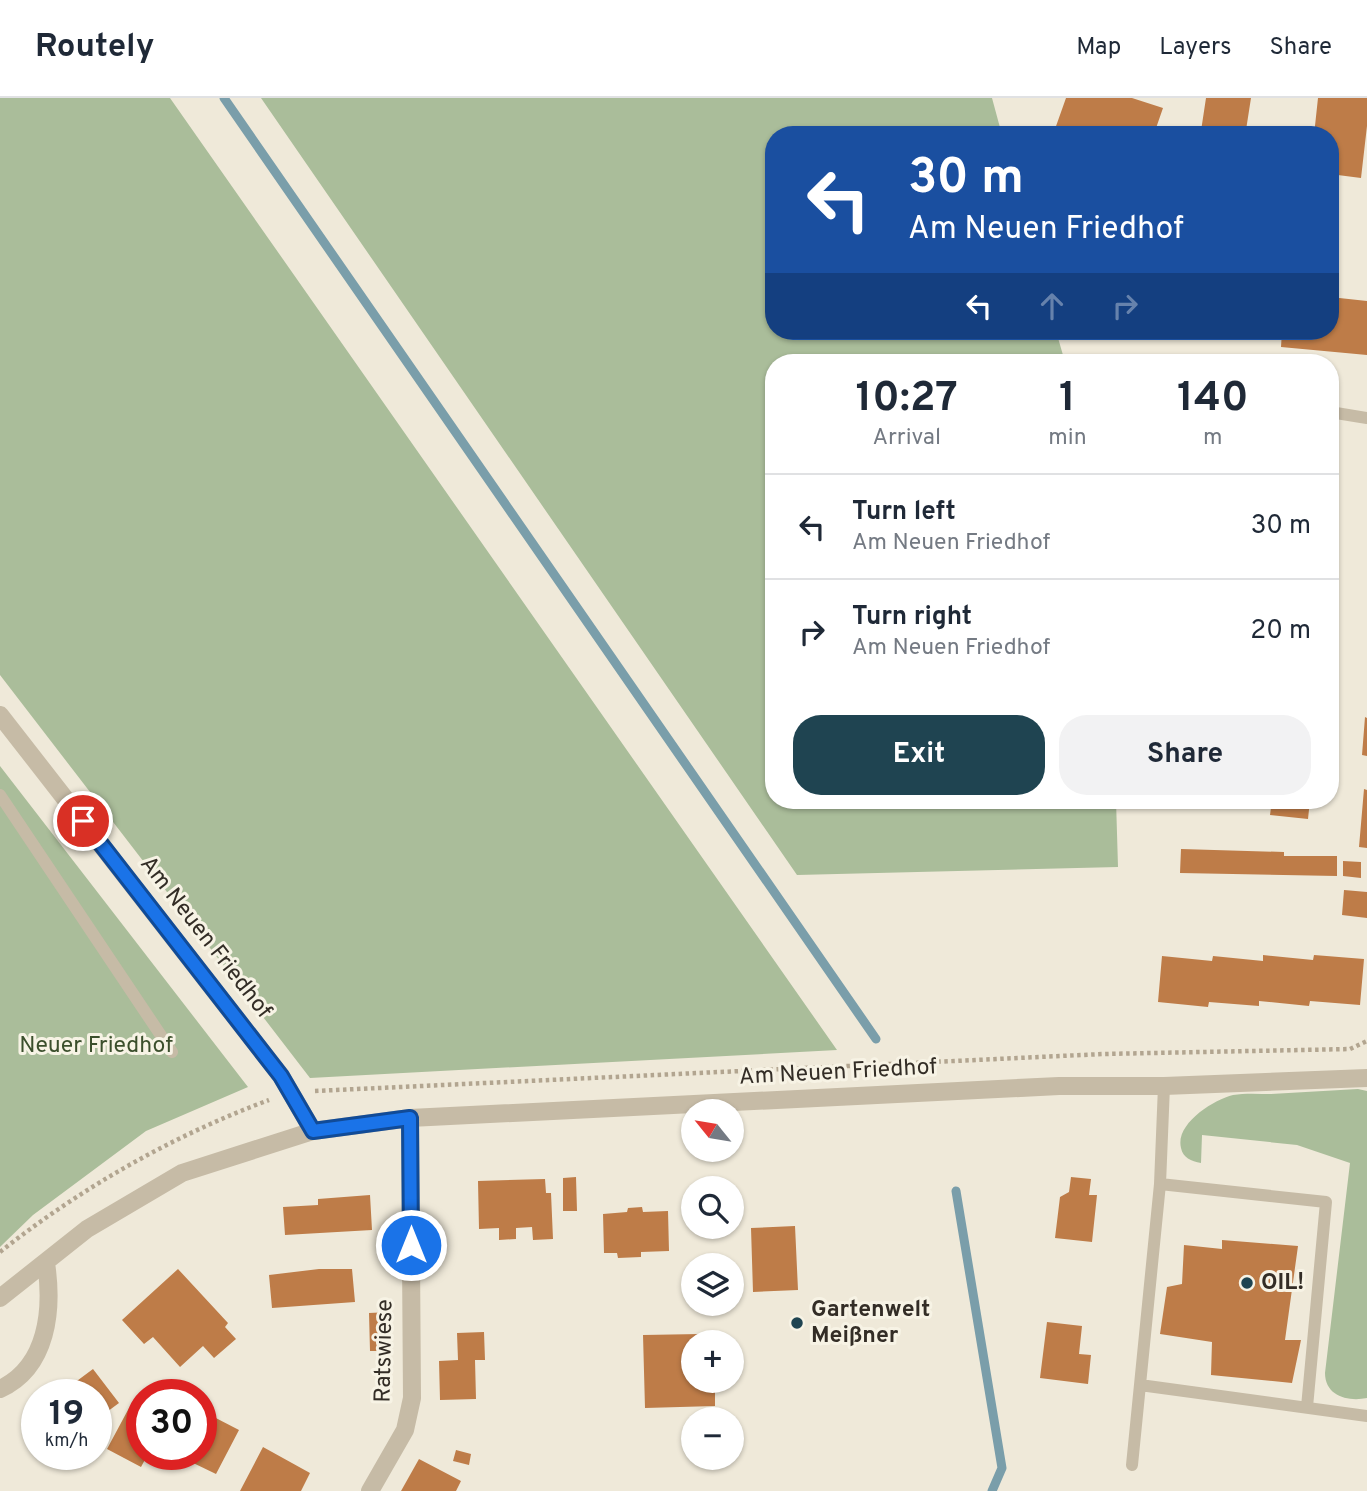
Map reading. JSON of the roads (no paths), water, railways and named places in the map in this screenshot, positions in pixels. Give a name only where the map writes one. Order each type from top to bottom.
[{"type":"street","name":"Am Neuen Friedhof","points":[[0,715],[281,1076],[313,1131]]},
{"type":"street","name":"Am Neuen Friedhof","points":[[0,1298],[88,1229],[183,1174],[313,1131],[410,1118],[1059,1086],[1164,1086],[1367,1078]]},
{"type":"street","name":"Ratswiese","points":[[370,1491],[405,1430],[412,1398],[410,1118]]},
{"type":"street","points":[[0,1389],[30,1366],[43,1340],[48,1303],[46,1263]]},
{"type":"lane","points":[[1339,413],[1367,418]]},
{"type":"lane","points":[[0,795],[5,810],[172,1052]]},
{"type":"lane","points":[[1132,1465],[1160,1184],[1164,1086]]},
{"type":"lane","points":[[1160,1184],[1326,1202],[1307,1407]]},
{"type":"lane","points":[[1140,1385],[1367,1416]]},
{"type":"waterway","points":[[224,98],[876,1039]]},
{"type":"waterway","points":[[956,1191],[1002,1468],[992,1491]]},
{"type":"place","name":"OIL!","points":[[1247,1283]]},
{"type":"place","name":"Gartenwelt Meißner","points":[[797,1323]]},
{"type":"park label","name":"Neuer Friedhof","points":[[96,1046]]}]
